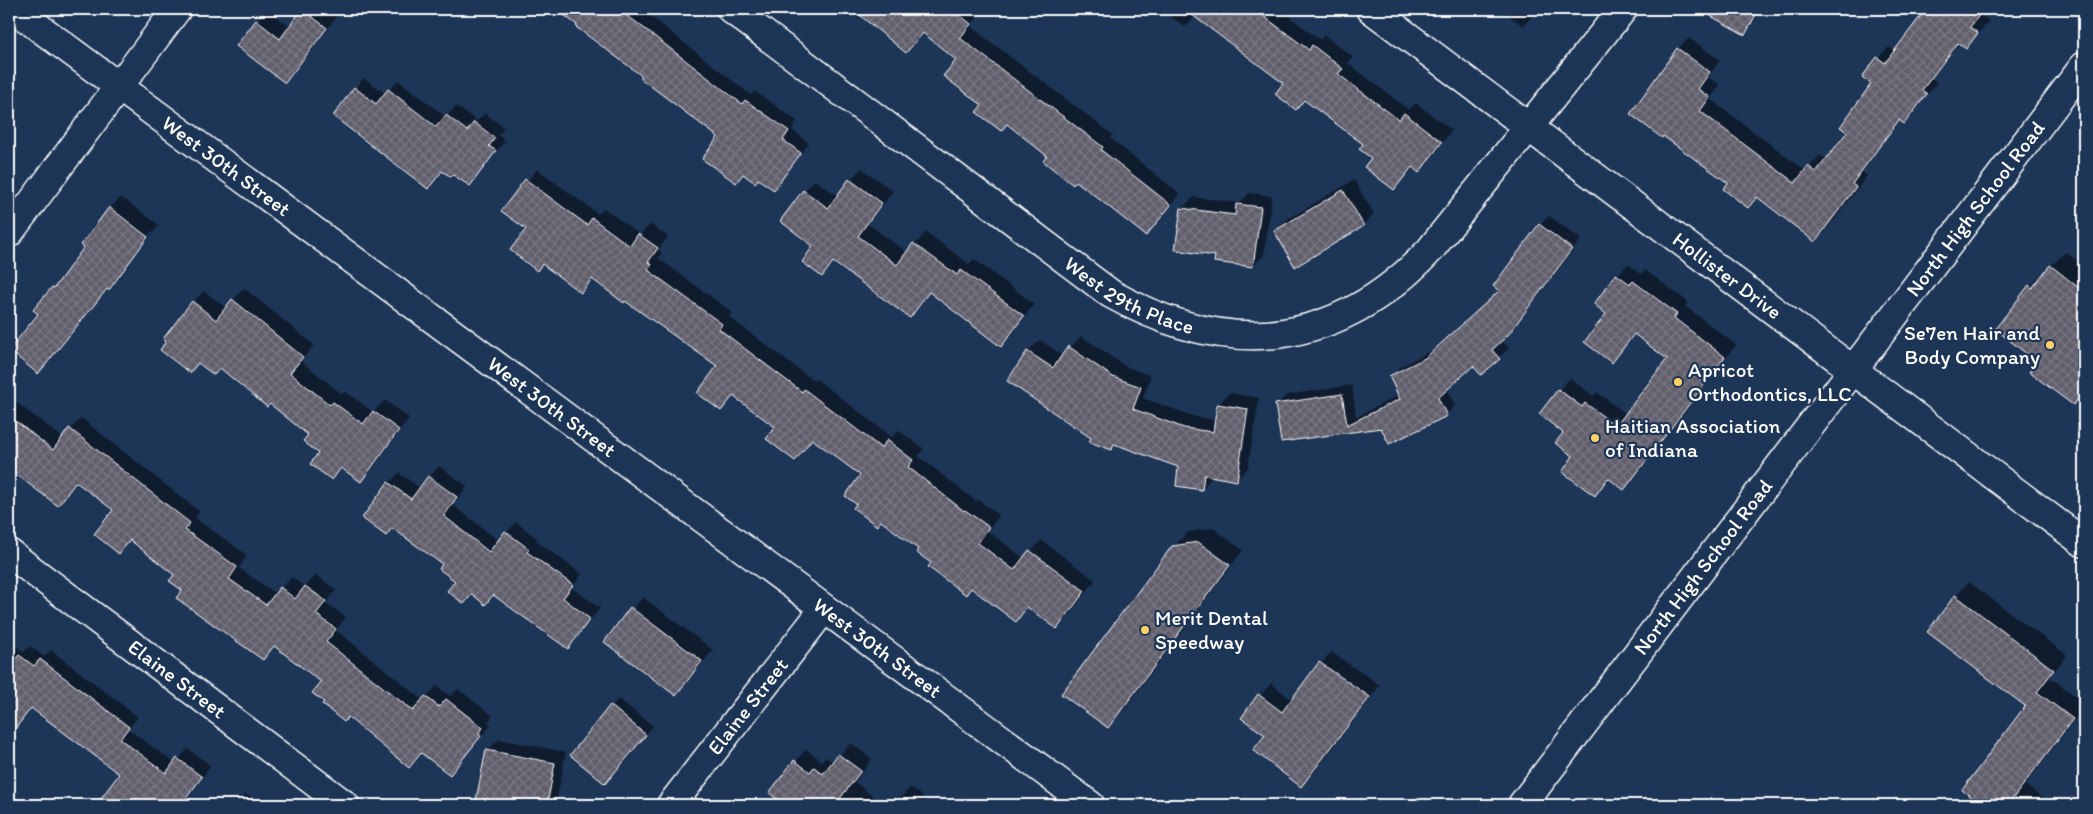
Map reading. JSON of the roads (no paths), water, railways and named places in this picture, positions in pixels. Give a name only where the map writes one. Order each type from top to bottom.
[{"type":"street","name":"West 30th Street","points":[[14,9],[1090,805]]},
{"type":"street","points":[[9,233],[177,9]]},
{"type":"street","name":"West 29th Place","points":[[731,9],[1112,294],[1143,312],[1189,328],[1225,334],[1273,334],[1320,324],[1354,310],[1394,285],[1430,250],[1623,9]]},
{"type":"street","name":"Hollister Drive","points":[[1372,9],[2084,543]]},
{"type":"street","name":"North High School Road","points":[[1522,805],[2084,66]]},
{"type":"street","name":"Elaine Street","points":[[9,553],[346,805]]},
{"type":"street","name":"Elaine Street","points":[[672,805],[824,608]]},
{"type":"place","name":"Se7en Hair and Body Company","points":[[2050,345]]},
{"type":"place","name":"Apricot Orthodontics, LLC","points":[[1678,382]]},
{"type":"place","name":"Haitian Association of Indiana","points":[[1595,438]]},
{"type":"place","name":"Merit Dental Speedway","points":[[1145,630]]}]
